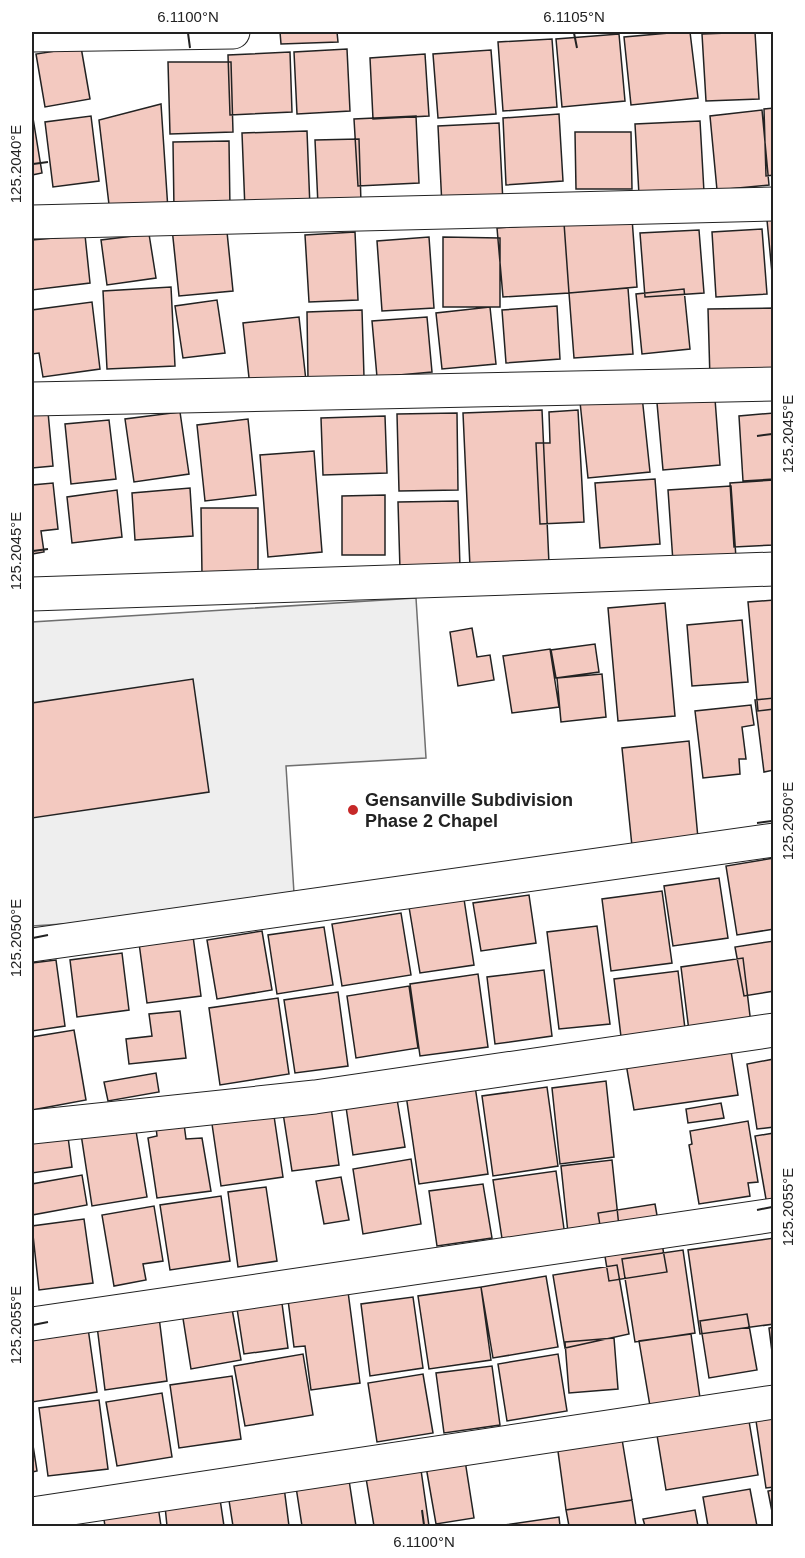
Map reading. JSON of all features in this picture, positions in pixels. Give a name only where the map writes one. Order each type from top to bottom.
[{"type":"street","points":[[32,35],[233,32]]},
{"type":"street","points":[[32,222],[774,204]]},
{"type":"street","points":[[32,399],[774,384]]},
{"type":"street","points":[[32,594],[774,569]]},
{"type":"street","points":[[32,945],[774,840]]},
{"type":"street","points":[[32,1127],[315,1097],[774,1030]]},
{"type":"street","points":[[32,1324],[774,1215]]},
{"type":"street","points":[[32,1514],[774,1402]]},
{"type":"shaded area","points":[[416,598],[426,758],[286,766],[295,909],[32,926],[32,622]]},
{"type":"building","points":[[280,32],[337,32],[338,42],[281,44]]},
{"type":"building","points":[[690,32],[698,98],[631,105],[624,37]]},
{"type":"building","points":[[755,32],[759,99],[706,101],[702,34]]},
{"type":"building","points":[[619,34],[625,101],[562,107],[556,39]]},
{"type":"building","points":[[552,39],[557,107],[503,111],[498,42]]},
{"type":"building","points":[[81,47],[90,99],[45,107],[36,54]]},
{"type":"building","points":[[347,49],[350,111],[297,114],[294,52]]},
{"type":"building","points":[[491,50],[496,114],[438,118],[433,54]]},
{"type":"building","points":[[290,52],[292,112],[230,115],[228,55]]},
{"type":"building","points":[[425,54],[429,116],[373,119],[370,58]]},
{"type":"building","points":[[168,62],[231,62],[233,132],[170,134]]},
{"type":"building","points":[[161,104],[168,210],[110,213],[99,120]]},
{"type":"building","points":[[774,108],[774,175],[766,176],[764,109]]},
{"type":"building","points":[[762,110],[769,185],[717,190],[710,116]]},
{"type":"building","points":[[32,112],[42,173],[32,175]]},
{"type":"building","points":[[559,114],[563,181],[506,185],[503,118]]},
{"type":"building","points":[[91,116],[99,181],[53,187],[45,122]]},
{"type":"building","points":[[416,116],[419,183],[358,186],[354,119]]},
{"type":"building","points":[[700,121],[704,192],[639,195],[635,124]]},
{"type":"building","points":[[499,123],[503,203],[442,206],[438,126]]},
{"type":"building","points":[[307,131],[310,208],[245,210],[242,133]]},
{"type":"building","points":[[575,132],[631,132],[632,189],[576,189]]},
{"type":"building","points":[[359,139],[361,203],[318,205],[315,140]]},
{"type":"building","points":[[229,141],[230,209],[174,210],[173,142]]},
{"type":"building","points":[[632,218],[637,287],[569,293],[564,223]]},
{"type":"building","points":[[774,219],[774,284],[773,284],[767,220]]},
{"type":"building","points":[[226,222],[233,291],[179,296],[172,228]]},
{"type":"building","points":[[564,223],[569,293],[503,297],[497,228]]},
{"type":"building","points":[[762,229],[767,294],[716,297],[712,232]]},
{"type":"building","points":[[699,230],[704,293],[645,297],[640,233]]},
{"type":"building","points":[[355,232],[358,300],[309,302],[305,235]]},
{"type":"building","points":[[149,234],[156,278],[107,285],[101,240]]},
{"type":"building","points":[[85,235],[90,283],[32,290],[32,240]]},
{"type":"building","points":[[429,237],[434,308],[382,311],[377,241]]},
{"type":"building","points":[[443,237],[500,238],[500,307],[443,307]]},
{"type":"building","points":[[171,287],[175,366],[107,369],[103,291]]},
{"type":"building","points":[[628,288],[633,354],[574,358],[569,293]]},
{"type":"building","points":[[684,289],[690,349],[642,354],[636,294]]},
{"type":"building","points":[[217,300],[225,353],[183,358],[175,306]]},
{"type":"building","points":[[92,302],[100,369],[43,377],[39,353],[32,354],[32,310]]},
{"type":"building","points":[[557,306],[560,359],[506,363],[502,310]]},
{"type":"building","points":[[490,307],[496,364],[442,369],[436,313]]},
{"type":"building","points":[[774,308],[774,377],[710,379],[708,309]]},
{"type":"building","points":[[362,310],[364,377],[308,379],[307,312]]},
{"type":"building","points":[[299,317],[306,381],[250,387],[243,323]]},
{"type":"building","points":[[427,317],[432,372],[377,377],[372,321]]},
{"type":"building","points":[[642,396],[650,472],[588,478],[580,402]]},
{"type":"building","points":[[715,399],[720,465],[663,470],[657,403]]},
{"type":"building","points":[[542,410],[549,564],[470,567],[463,413]]},
{"type":"building","points":[[578,410],[584,522],[540,524],[536,443],[550,443],[549,412]]},
{"type":"building","points":[[48,412],[53,466],[32,468],[32,414]]},
{"type":"building","points":[[180,412],[189,474],[134,482],[125,419]]},
{"type":"building","points":[[457,413],[458,490],[399,491],[397,414]]},
{"type":"building","points":[[774,413],[774,479],[743,481],[739,416]]},
{"type":"building","points":[[385,416],[387,473],[323,475],[321,418]]},
{"type":"building","points":[[248,419],[256,495],[205,501],[197,425]]},
{"type":"building","points":[[109,420],[116,479],[71,484],[65,424]]},
{"type":"building","points":[[314,451],[322,552],[268,557],[260,455]]},
{"type":"building","points":[[655,479],[660,544],[600,548],[595,483]]},
{"type":"building","points":[[774,480],[774,545],[734,547],[730,483]]},
{"type":"building","points":[[53,483],[58,529],[41,531],[44,552],[32,554],[32,485]]},
{"type":"building","points":[[731,486],[736,558],[673,562],[668,490]]},
{"type":"building","points":[[190,488],[193,536],[135,540],[132,493]]},
{"type":"building","points":[[117,490],[122,537],[72,543],[67,497]]},
{"type":"building","points":[[385,495],[385,555],[342,555],[342,496]]},
{"type":"building","points":[[458,501],[460,568],[400,570],[398,502]]},
{"type":"building","points":[[201,508],[258,508],[258,573],[202,574]]},
{"type":"building","points":[[774,600],[774,709],[758,711],[748,602]]},
{"type":"building","points":[[665,603],[675,716],[618,721],[608,608]]},
{"type":"building","points":[[742,620],[748,682],[692,686],[687,625]]},
{"type":"building","points":[[472,628],[477,657],[490,655],[494,680],[458,686],[450,632]]},
{"type":"building","points":[[595,644],[599,672],[556,678],[551,650]]},
{"type":"building","points":[[550,649],[559,707],[512,713],[503,656]]},
{"type":"building","points":[[602,674],[606,717],[561,722],[557,678]]},
{"type":"building","points":[[193,679],[209,792],[32,818],[32,703]]},
{"type":"building","points":[[774,698],[774,770],[764,772],[755,700]]},
{"type":"building","points":[[751,705],[754,725],[742,727],[746,759],[739,759],[740,774],[703,778],[695,711]]},
{"type":"building","points":[[689,741],[699,849],[633,856],[622,748]]},
{"type":"building","points":[[774,858],[774,929],[737,935],[726,866]]},
{"type":"building","points":[[719,878],[728,938],[673,946],[664,886]]},
{"type":"building","points":[[662,891],[672,963],[611,971],[602,899]]},
{"type":"building","points":[[529,895],[536,943],[481,951],[473,903]]},
{"type":"building","points":[[464,899],[474,965],[420,973],[409,907]]},
{"type":"building","points":[[401,913],[411,975],[342,986],[332,924]]},
{"type":"building","points":[[597,926],[610,1024],[559,1029],[547,932]]},
{"type":"building","points":[[324,927],[333,985],[277,994],[268,935]]},
{"type":"building","points":[[262,931],[272,990],[217,999],[207,940]]},
{"type":"building","points":[[193,936],[201,996],[147,1003],[139,943]]},
{"type":"building","points":[[774,941],[774,991],[744,996],[735,947]]},
{"type":"building","points":[[122,953],[129,1010],[77,1017],[70,960]]},
{"type":"building","points":[[743,958],[751,1024],[689,1031],[681,967]]},
{"type":"building","points":[[56,960],[65,1026],[32,1031],[32,963]]},
{"type":"building","points":[[544,970],[552,1036],[495,1044],[487,977]]},
{"type":"building","points":[[678,971],[686,1037],[622,1045],[614,979]]},
{"type":"building","points":[[478,974],[488,1047],[420,1056],[410,984]]},
{"type":"building","points":[[409,986],[418,1048],[356,1058],[347,996]]},
{"type":"building","points":[[338,992],[348,1066],[295,1073],[284,1000]]},
{"type":"building","points":[[278,998],[289,1074],[220,1085],[209,1008]]},
{"type":"building","points":[[180,1011],[186,1058],[129,1064],[126,1039],[152,1036],[149,1014]]},
{"type":"building","points":[[74,1030],[86,1100],[32,1110],[32,1037]]},
{"type":"building","points":[[731,1051],[738,1095],[634,1110],[625,1058]]},
{"type":"building","points":[[774,1059],[774,1127],[757,1129],[747,1064]]},
{"type":"building","points":[[156,1073],[159,1092],[108,1101],[104,1082]]},
{"type":"building","points":[[606,1081],[614,1157],[560,1164],[552,1088]]},
{"type":"building","points":[[475,1086],[488,1174],[419,1184],[406,1095]]},
{"type":"building","points":[[547,1087],[558,1166],[493,1176],[482,1096]]},
{"type":"building","points":[[397,1099],[405,1147],[353,1155],[346,1107]]},
{"type":"building","points":[[721,1103],[724,1118],[688,1123],[686,1109]]},
{"type":"building","points":[[331,1107],[339,1165],[292,1171],[283,1113]]},
{"type":"building","points":[[274,1116],[283,1177],[221,1186],[212,1124]]},
{"type":"building","points":[[748,1121],[758,1182],[748,1183],[750,1196],[699,1204],[689,1145],[692,1144],[690,1131]]},
{"type":"building","points":[[184,1124],[186,1139],[202,1138],[211,1191],[157,1198],[148,1138],[157,1136],[156,1127]]},
{"type":"building","points":[[135,1125],[147,1197],[92,1206],[81,1134]]},
{"type":"building","points":[[774,1133],[774,1204],[767,1205],[755,1136]]},
{"type":"building","points":[[68,1137],[72,1167],[32,1173],[32,1143]]},
{"type":"building","points":[[411,1159],[421,1224],[363,1234],[353,1169]]},
{"type":"building","points":[[612,1160],[619,1227],[568,1233],[561,1166]]},
{"type":"building","points":[[556,1171],[565,1236],[503,1245],[493,1180]]},
{"type":"building","points":[[82,1175],[87,1205],[32,1215],[32,1184]]},
{"type":"building","points":[[341,1177],[349,1220],[324,1224],[316,1181]]},
{"type":"building","points":[[483,1184],[492,1238],[437,1246],[429,1191]]},
{"type":"building","points":[[266,1187],[277,1261],[238,1267],[228,1192]]},
{"type":"building","points":[[221,1196],[230,1261],[170,1270],[160,1205]]},
{"type":"building","points":[[655,1204],[667,1272],[609,1281],[598,1213]]},
{"type":"building","points":[[154,1206],[163,1261],[143,1264],[146,1280],[114,1286],[102,1215]]},
{"type":"building","points":[[84,1219],[93,1283],[39,1290],[32,1226]]},
{"type":"building","points":[[774,1238],[774,1324],[700,1334],[688,1250]]},
{"type":"building","points":[[683,1250],[695,1333],[635,1342],[622,1259]]},
{"type":"building","points":[[617,1265],[629,1334],[565,1348],[553,1275]]},
{"type":"building","points":[[546,1276],[558,1347],[493,1358],[481,1287]]},
{"type":"building","points":[[347,1284],[360,1383],[311,1390],[305,1346],[294,1347],[287,1292]]},
{"type":"building","points":[[481,1287],[491,1360],[429,1369],[418,1296]]},
{"type":"building","points":[[281,1296],[288,1348],[244,1354],[236,1302]]},
{"type":"building","points":[[413,1297],[423,1368],[370,1376],[361,1304]]},
{"type":"building","points":[[231,1303],[241,1360],[191,1369],[182,1312]]},
{"type":"building","points":[[747,1314],[757,1370],[709,1378],[700,1321]]},
{"type":"building","points":[[159,1317],[167,1381],[105,1390],[97,1326]]},
{"type":"building","points":[[774,1327],[774,1368],[769,1328]]},
{"type":"building","points":[[88,1328],[97,1392],[32,1402],[32,1336]]},
{"type":"building","points":[[691,1334],[701,1405],[651,1412],[639,1341]]},
{"type":"building","points":[[614,1338],[618,1389],[569,1393],[565,1342]]},
{"type":"building","points":[[303,1354],[313,1415],[245,1426],[234,1366]]},
{"type":"building","points":[[558,1354],[567,1411],[507,1421],[498,1364]]},
{"type":"building","points":[[492,1366],[500,1425],[444,1433],[436,1373]]},
{"type":"building","points":[[423,1374],[433,1433],[377,1442],[368,1383]]},
{"type":"building","points":[[232,1376],[241,1439],[179,1448],[170,1385]]},
{"type":"building","points":[[162,1393],[172,1457],[117,1466],[106,1402]]},
{"type":"building","points":[[99,1400],[108,1469],[48,1476],[39,1408]]},
{"type":"building","points":[[747,1409],[758,1475],[666,1490],[655,1423]]},
{"type":"building","points":[[774,1412],[774,1487],[766,1488],[755,1414]]},
{"type":"building","points":[[621,1433],[632,1500],[566,1510],[557,1444]]},
{"type":"building","points":[[32,1439],[37,1471],[32,1472]]},
{"type":"building","points":[[464,1454],[474,1518],[436,1524],[425,1461]]},
{"type":"building","points":[[421,1470],[429,1526],[374,1526],[366,1478]]},
{"type":"building","points":[[349,1480],[356,1526],[302,1526],[296,1487]]},
{"type":"building","points":[[284,1487],[289,1526],[233,1526],[228,1494]]},
{"type":"building","points":[[750,1489],[757,1526],[708,1526],[703,1497]]},
{"type":"building","points":[[774,1490],[774,1522],[768,1491]]},
{"type":"building","points":[[220,1499],[224,1526],[167,1526],[165,1506]]},
{"type":"building","points":[[632,1500],[636,1526],[569,1526],[566,1510]]},
{"type":"building","points":[[158,1506],[161,1526],[105,1526],[103,1513]]},
{"type":"building","points":[[695,1510],[698,1526],[645,1526],[643,1519]]},
{"type":"building","points":[[559,1517],[560,1526],[505,1526],[505,1525]]},
{"type":"place","name":"Gensanville Subdivision Phase 2 Chapel","points":[[353,810]]}]
